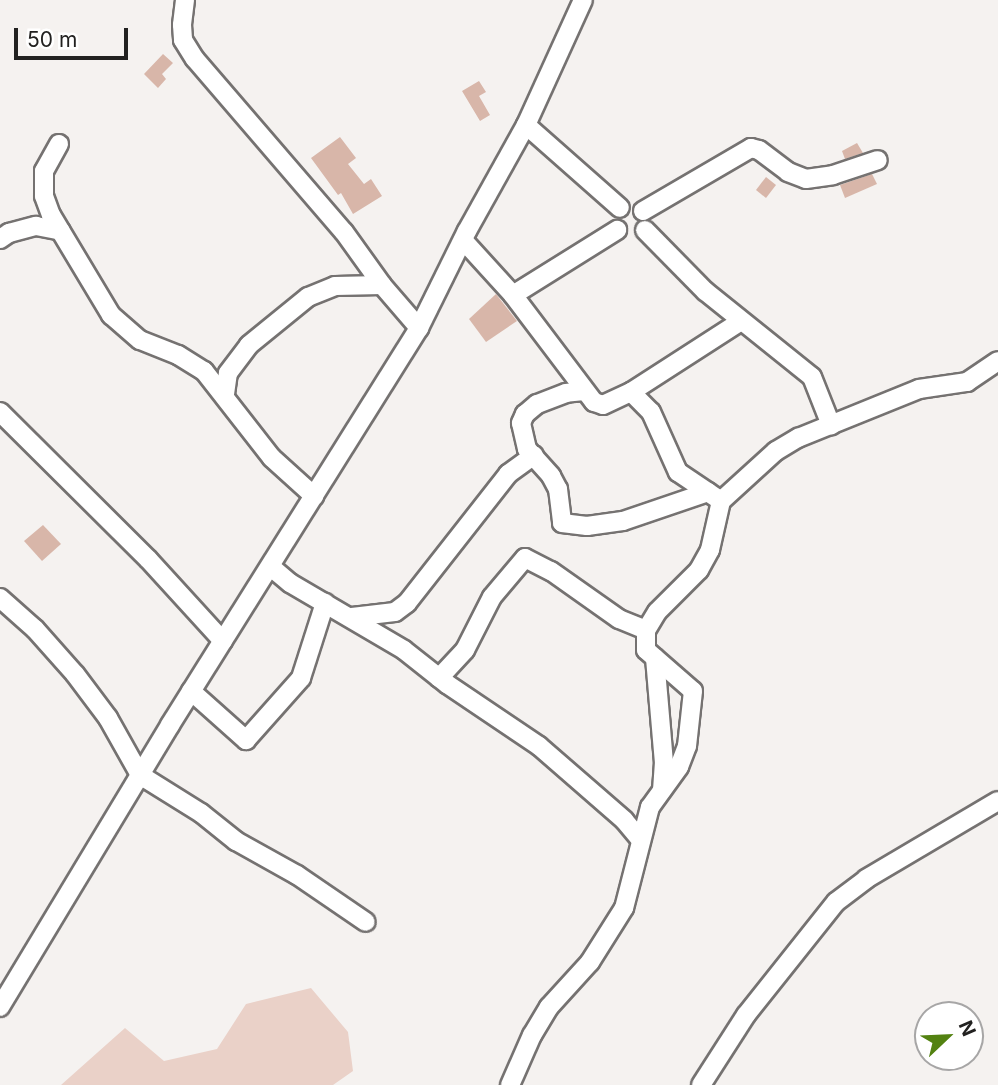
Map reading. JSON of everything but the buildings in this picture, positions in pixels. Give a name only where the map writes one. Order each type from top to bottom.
[{"type":"street","points":[[185,0],[183,40],[195,59],[336,222],[382,285],[419,328]]},
{"type":"street","points":[[0,1007],[191,691],[419,328],[463,240],[526,125],[583,0]]},
{"type":"street","points":[[526,125],[620,208]]},
{"type":"street","points":[[59,144],[44,172],[47,206],[103,302],[122,328],[140,340],[204,371],[225,394],[272,458],[314,496]]},
{"type":"street","points":[[643,211],[751,148],[759,150],[788,172],[806,179],[833,175],[878,160]]},
{"type":"street","points":[[635,204],[643,211],[648,222],[645,230],[631,238],[617,230],[615,216],[620,208],[635,204]]},
{"type":"street","points":[[0,239],[9,233],[36,226],[61,231]]},
{"type":"street","points":[[513,295],[617,230]]},
{"type":"street","points":[[645,230],[741,321],[813,377],[831,425]]},
{"type":"street","points":[[463,240],[513,295],[584,391],[594,402],[603,405],[631,392],[741,321]]},
{"type":"street","points":[[225,394],[228,373],[249,345],[308,297],[335,286],[382,285]]},
{"type":"street","points":[[584,391],[559,395],[537,404],[525,414],[521,432],[527,449],[558,489],[559,516],[562,523],[568,525],[623,522],[714,497],[797,438],[919,390],[967,382],[998,361]]},
{"type":"street","points":[[631,392],[651,412],[678,472],[714,497]]},
{"type":"street","points":[[0,412],[148,559],[223,641]]},
{"type":"street","points":[[352,617],[382,616],[395,612],[407,603],[508,474],[534,455]]},
{"type":"street","points":[[510,1085],[532,1035],[549,1007],[590,961],[624,908],[650,807],[679,767],[687,746],[693,691],[644,645],[646,630],[657,612],[699,570],[710,550],[714,497]]},
{"type":"street","points":[[439,678],[465,650],[492,597],[525,558],[532,559],[551,571],[600,607],[646,630]]},
{"type":"street","points":[[271,567],[290,583],[352,617],[404,650],[439,678],[559,761],[624,820],[641,840]]},
{"type":"street","points":[[0,598],[35,629],[75,674],[108,718],[140,775],[201,813],[236,841],[297,875],[366,922]]},
{"type":"street","points":[[191,691],[246,740],[301,678],[325,603]]},
{"type":"street","points":[[655,658],[664,762],[662,790]]},
{"type":"street","points":[[701,1085],[746,1015],[836,902],[866,879],[998,801]]},
{"type":"shaded area","points":[[311,988],[348,1032],[353,1071],[333,1085],[61,1085],[125,1028],[164,1061],[217,1049],[246,1004]]}]
